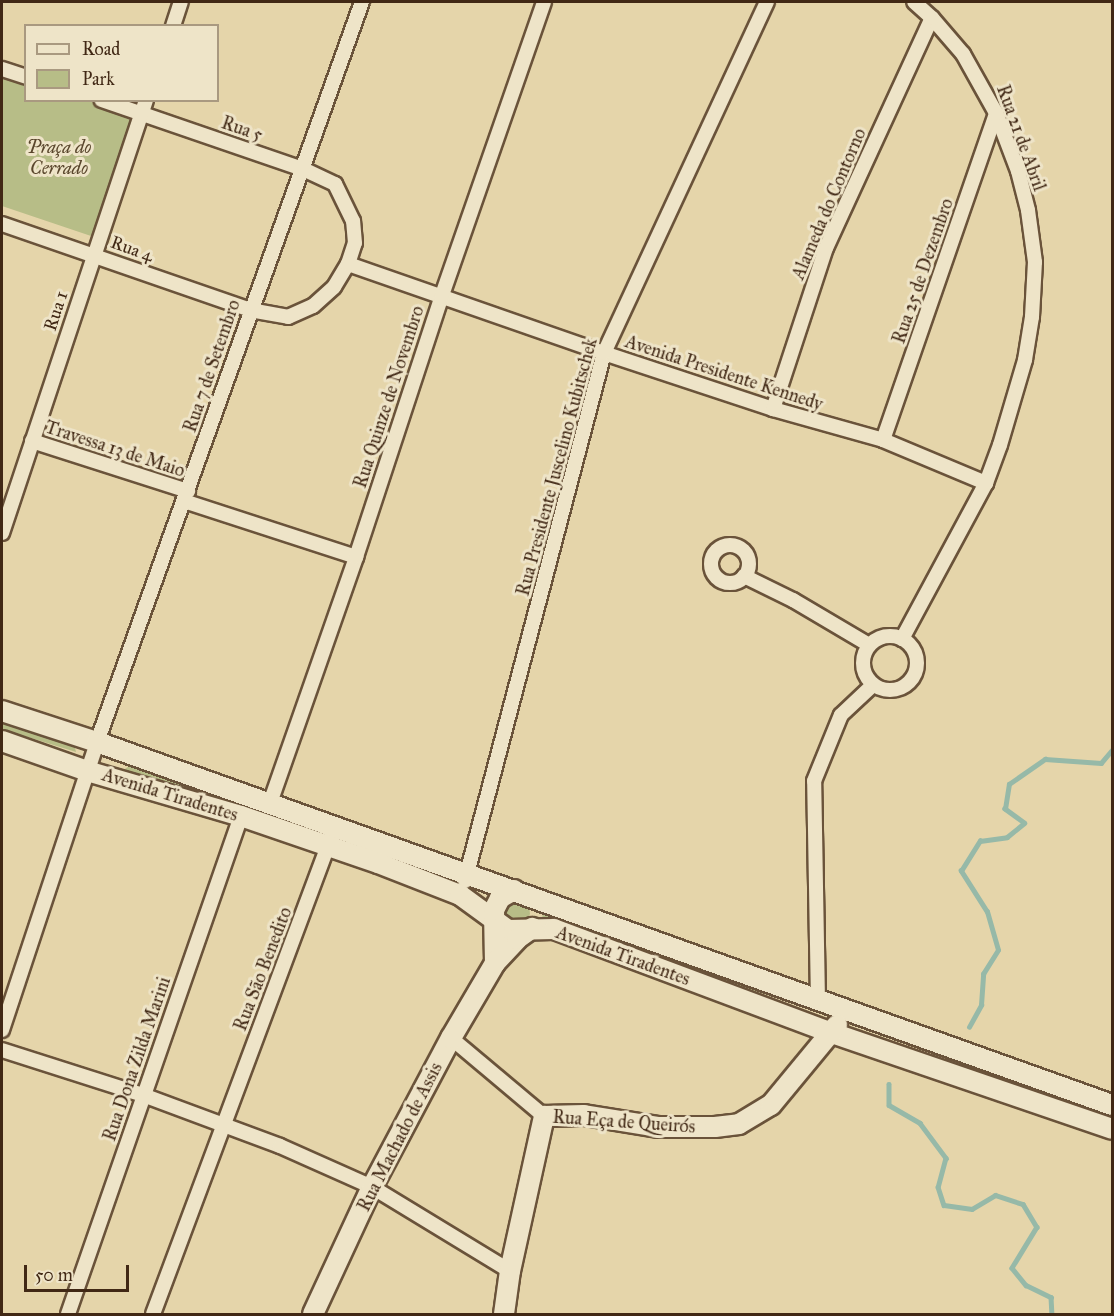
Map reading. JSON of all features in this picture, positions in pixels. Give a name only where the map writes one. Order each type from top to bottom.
[{"type":"main road","name":"Avenida Tiradentes","points":[[2,711],[270,803],[1113,1105]]},
{"type":"main road","name":"Avenida Tiradentes","points":[[2,741],[87,771],[241,816],[329,846],[460,895],[508,930],[554,929],[832,1033],[1113,1129]]},
{"type":"main road","points":[[495,963],[492,918],[496,903],[504,894],[514,890]]},
{"type":"main road","points":[[532,928],[539,915],[536,900]]},
{"type":"main road","name":"Rua Machado de Assis","points":[[313,1314],[372,1187],[451,1038],[495,963],[517,939],[532,928]]},
{"type":"main road","name":"Rua Eça de Queirós","points":[[504,1314],[510,1271],[544,1116],[584,1115],[659,1127],[715,1127],[739,1124],[771,1106],[832,1033],[843,1010]]},
{"type":"street","points":[[174,24],[182,2]]},
{"type":"street","name":"Rua 7 de Setembro","points":[[2,1030],[97,742],[362,2]]},
{"type":"street","name":"Rua Quinze de Novembro","points":[[270,803],[544,2]]},
{"type":"street","name":"Rua Presidente Juscelino Kubitschek","points":[[460,895],[604,353],[767,2]]},
{"type":"street","name":"Rua 21 de Abril","points":[[902,639],[986,483],[1025,360],[1032,316],[1035,262],[1028,210],[1018,171],[996,113],[963,54],[932,18],[914,2]]},
{"type":"street","name":"Alameda do Contorno","points":[[773,409],[826,248],[932,18]]},
{"type":"street","points":[[2,69],[24,76]]},
{"type":"street","name":"Rua 5","points":[[113,102],[143,107],[335,184],[353,221],[355,243],[348,264]]},
{"type":"street","name":"Rua 1","points":[[2,533],[143,107]]},
{"type":"street","name":"Rua 25 de Dezembro","points":[[883,440],[996,113]]},
{"type":"street","name":"Rua 4","points":[[2,224],[250,310],[288,317],[313,306],[334,287],[348,264]]},
{"type":"street","name":"Avenida Presidente Kennedy","points":[[348,264],[441,298],[773,409],[883,440],[986,483]]},
{"type":"street","name":"Travessa 13 de Maio","points":[[32,441],[356,557]]},
{"type":"street","points":[[744,576],[793,600],[869,645]]},
{"type":"street","points":[[885,637],[902,639],[915,652],[917,661],[913,678],[899,689],[890,691],[873,685],[863,670],[865,653],[869,645],[885,637]]},
{"type":"street","points":[[818,1001],[814,781],[841,715],[873,685]]},
{"type":"street","name":"Rua Dona Zilda Marini","points":[[68,1314],[241,816]]},
{"type":"street","name":"Rua São Benedito","points":[[153,1314],[335,827]]},
{"type":"street","points":[[451,1038],[544,1116]]},
{"type":"street","points":[[2,1050],[224,1123],[372,1187],[510,1271]]},
{"type":"green space","name":"Praça do Cerrado","points":[[2,73],[24,81],[24,102],[91,102],[135,116],[94,237],[2,206]]},
{"type":"green space","points":[[2,720],[74,744],[76,752],[2,729]]},
{"type":"green space","points":[[132,764],[326,832],[325,837],[321,838],[128,772],[125,769]]},
{"type":"green space","points":[[508,900],[529,905],[530,914],[526,922],[504,921],[502,907]]},
{"type":"green space","points":[[544,909],[833,1015],[831,1017],[542,918]]},
{"type":"green space","points":[[849,1019],[1112,1111],[1112,1120],[847,1022]]},
{"type":"waterway","points":[[969,1027],[981,1005],[983,974],[998,950],[987,912],[961,871],[980,841],[1007,837],[1024,823],[1005,809],[1009,784],[1045,759],[1101,763],[1112,750]]},
{"type":"waterway","points":[[889,1084],[889,1105],[920,1123],[946,1158],[938,1187],[944,1205],[972,1209],[995,1195],[1023,1204],[1037,1227],[1012,1268],[1026,1285],[1051,1297],[1052,1314]]}]
